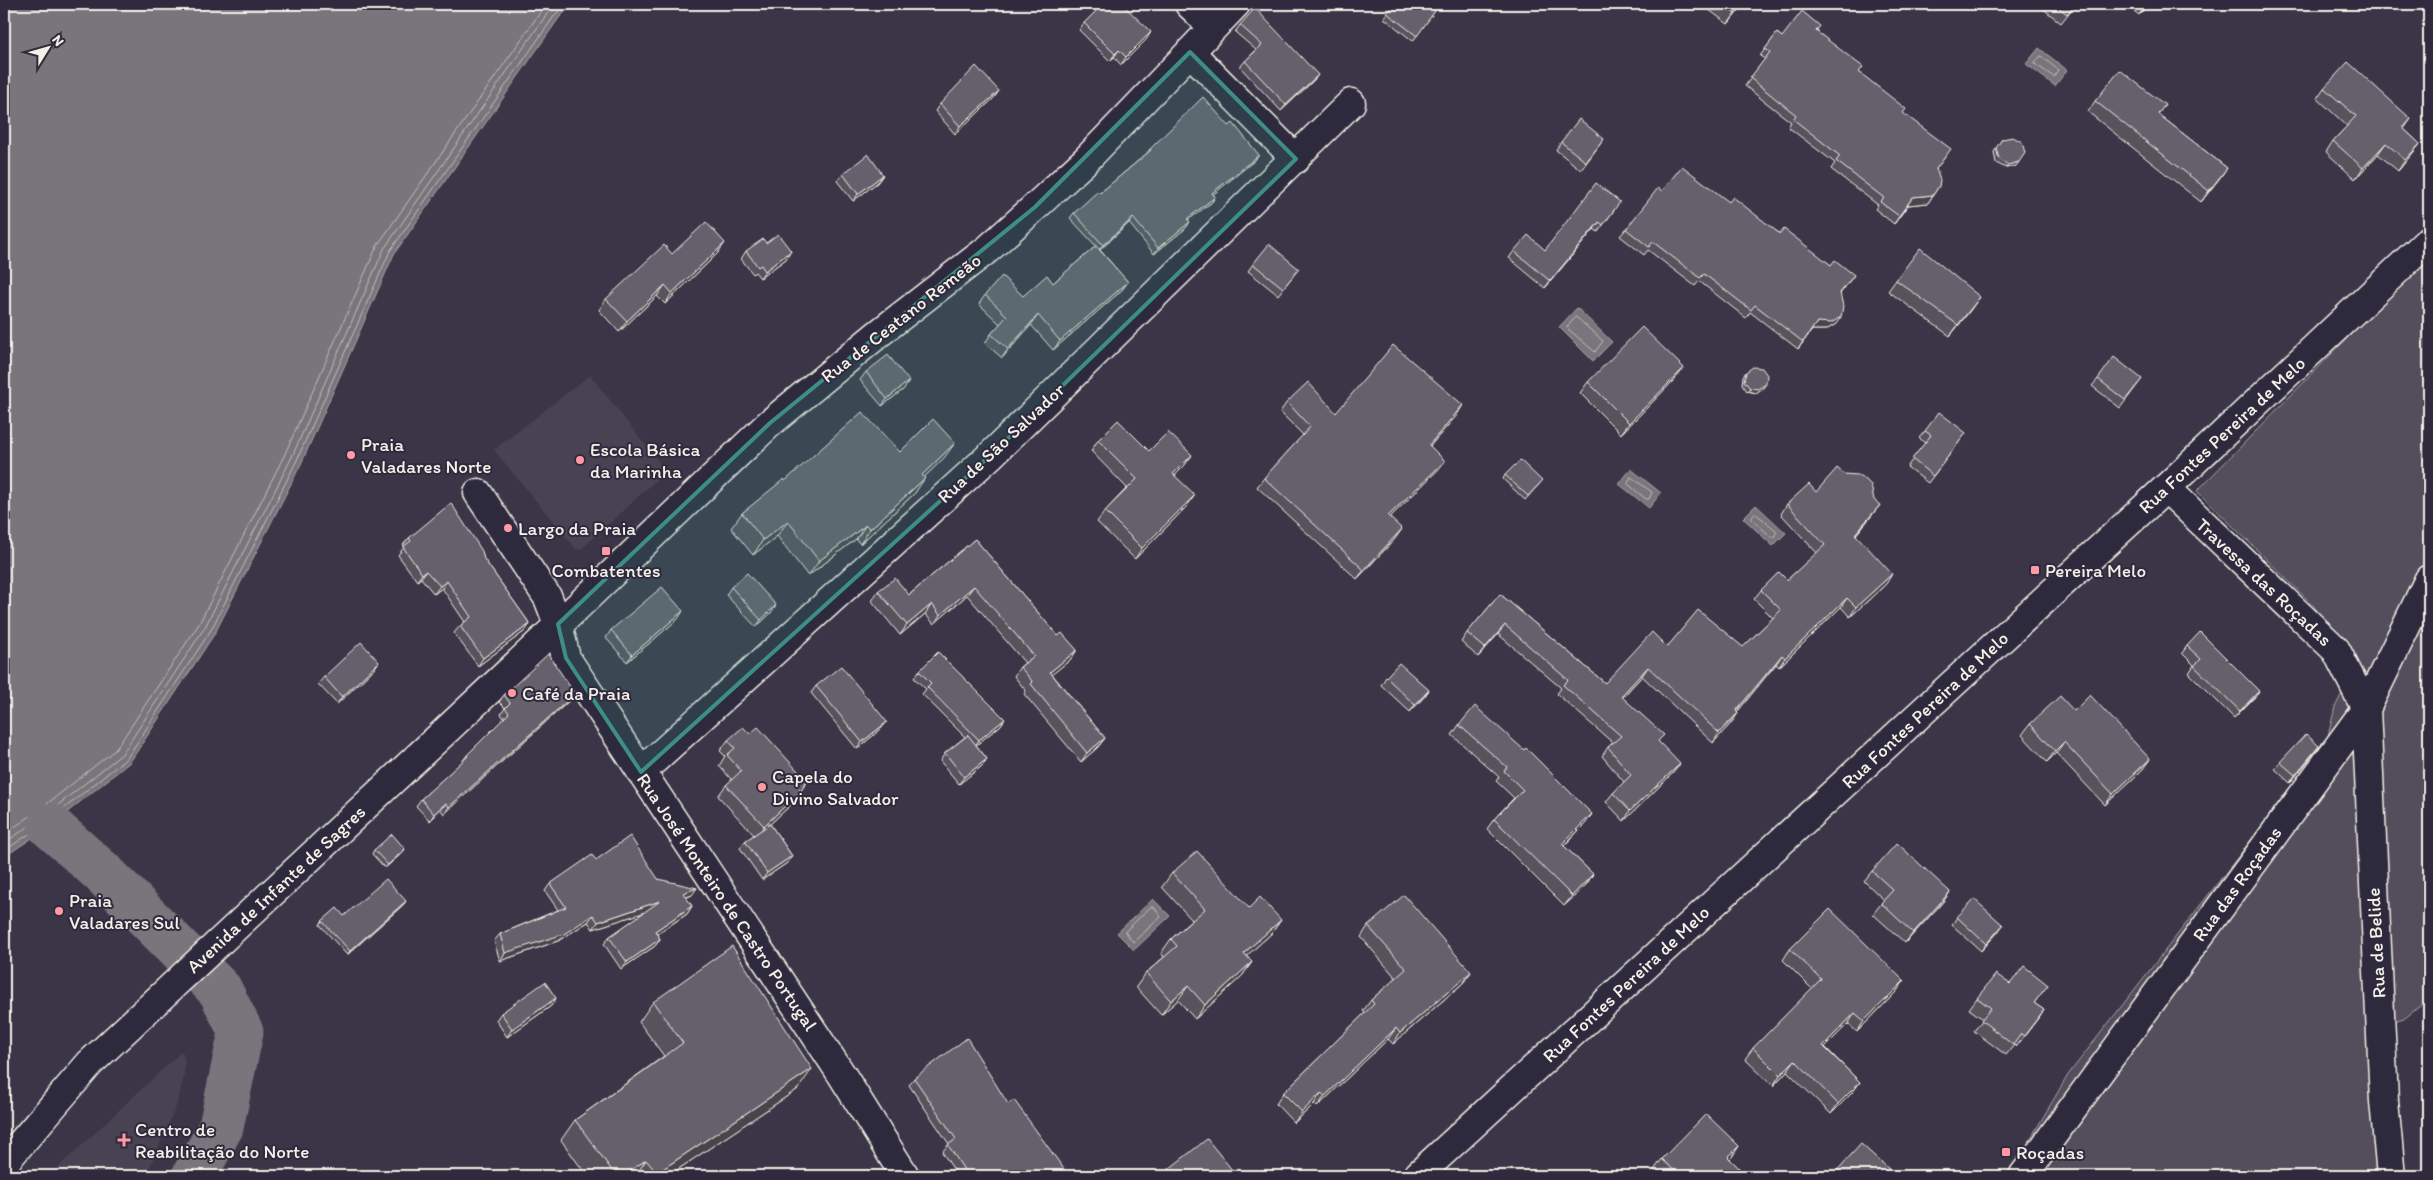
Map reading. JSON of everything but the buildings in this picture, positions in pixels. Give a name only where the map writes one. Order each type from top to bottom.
[{"type":"street","points":[[1189,4],[1213,27]]},
{"type":"street","name":"Rua de Ceatano Remeão","points":[[558,624],[770,423],[878,334],[988,249],[1034,208],[1086,160],[1236,4]]},
{"type":"street","points":[[1190,52],[1296,159]]},
{"type":"street","name":"Rua de São Salvador","points":[[641,772],[992,454],[1296,159],[1351,103]]},
{"type":"street","name":"Rua Fontes Pereira de Melo","points":[[1417,1176],[2166,488],[2429,240]]},
{"type":"street","name":"Travessa das Roçadas","points":[[2166,488],[2336,650],[2366,709]]},
{"type":"street","points":[[478,493],[548,598],[558,624]]},
{"type":"street","name":"Rua das Roçadas","points":[[2023,1176],[2366,709],[2429,579]]},
{"type":"street","name":"Rua José Monteiro de Castro Portugal","points":[[558,624],[566,658],[842,1075],[905,1176]]},
{"type":"street","name":"Avenida de Infante de Sagres","points":[[4,1163],[90,1063],[558,624]]},
{"type":"street","name":"Rua de Belide","points":[[2366,709],[2382,1062],[2391,1176]]},
{"type":"highlighted area","points":[[1190,52],[1296,159],[992,454],[641,772],[566,658],[558,624],[770,423],[1035,207]]},
{"type":"shaded area","points":[[2429,255],[2429,999],[2405,1018],[2373,1025],[2380,1176],[2022,1176],[2022,1153],[2068,1075],[2326,744],[2335,707],[2358,663],[2312,604],[2197,491]]},
{"type":"shaded area","name":"Escola Básica da Marinha","points":[[590,375],[666,471],[580,550],[576,549],[494,450]]},
{"type":"shaded area","name":"Centro de Reabilitação do Norte","points":[[182,1051],[185,1060],[184,1076],[177,1104],[146,1176],[49,1176]]},
{"type":"water","points":[[4,4],[573,4],[559,18],[394,254],[301,464],[215,633],[130,762],[50,826],[4,857]]},
{"type":"water","points":[[2039,48],[2067,70],[2055,86],[2026,64]]},
{"type":"water","points":[[1577,308],[1612,342],[1593,361],[1559,327]]},
{"type":"water","points":[[1631,469],[1661,493],[1649,508],[1619,484]]},
{"type":"water","points":[[1756,505],[1786,533],[1773,546],[1743,518]]},
{"type":"water","points":[[1153,899],[1170,916],[1134,950],[1117,933]]},
{"type":"waterway","points":[[50,826],[103,873],[220,990],[241,1032],[221,1127],[194,1176]]},
{"type":"place","name":"Praia Valadares Norte","points":[[351,455]]},
{"type":"place","name":"Escola Básica da Marinha","points":[[580,460]]},
{"type":"place","name":"Largo da Praia","points":[[508,528]]},
{"type":"place","name":"Combatentes","points":[[606,551]]},
{"type":"place","name":"Pereira Melo","points":[[2035,570]]},
{"type":"place","name":"Café da Praia","points":[[512,693]]},
{"type":"place","name":"Capela do Divino Salvador","points":[[762,787]]},
{"type":"place","name":"Praia Valadares Sul","points":[[59,911]]},
{"type":"place","name":"Centro de Reabilitação do Norte","points":[[124,1140]]},
{"type":"place","name":"Roçadas","points":[[2006,1152]]}]
